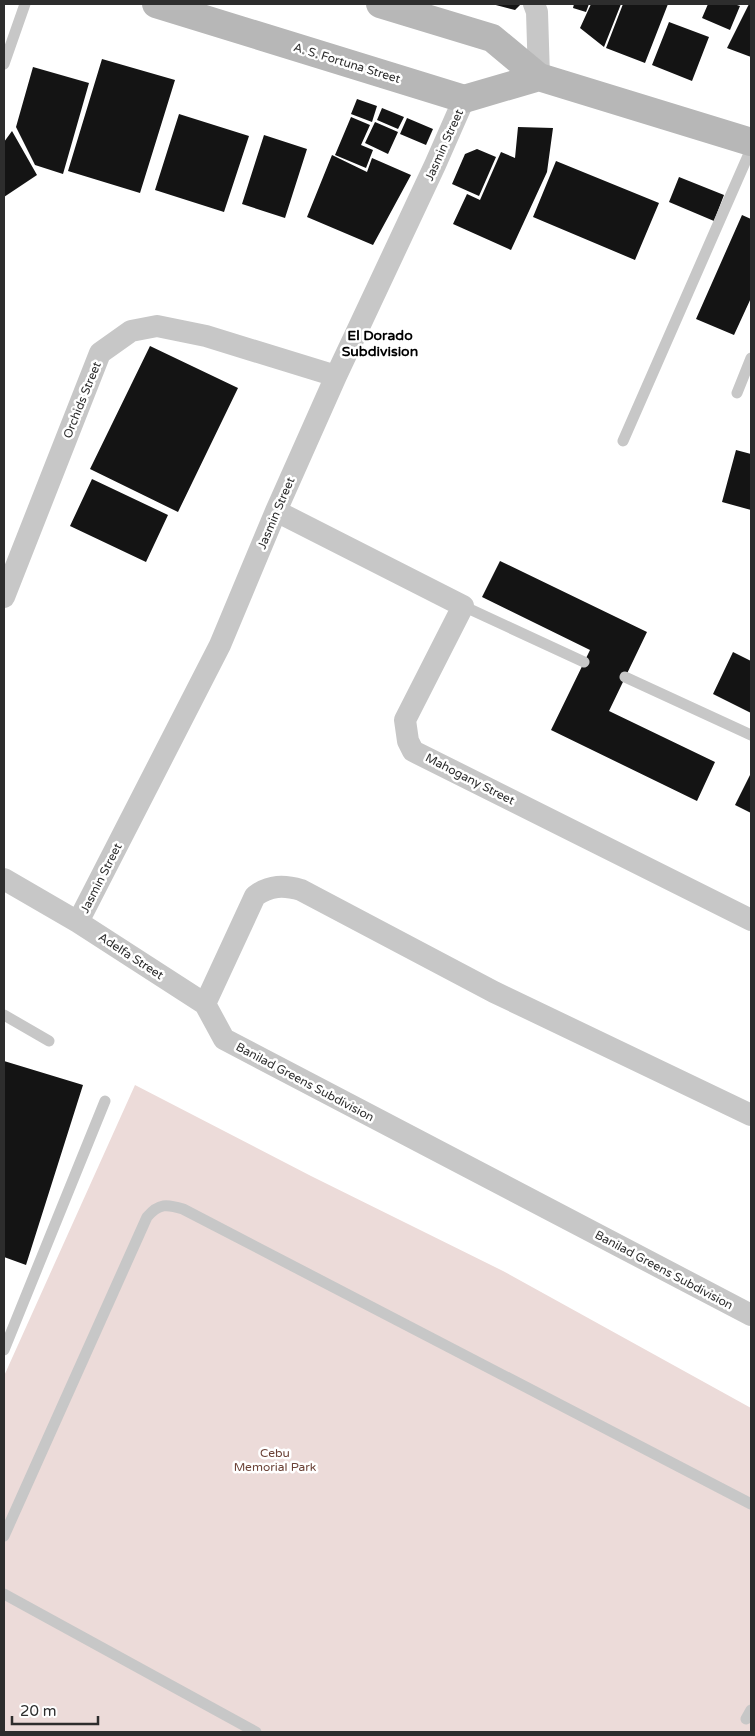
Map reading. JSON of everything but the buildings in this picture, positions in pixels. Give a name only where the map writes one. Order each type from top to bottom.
[{"type":"main road","name":"A. S. Fortuna Street","points":[[156,4],[464,99]]},
{"type":"main road","points":[[380,4],[492,38],[539,77],[751,142]]},
{"type":"main road","points":[[464,99],[539,77]]},
{"type":"street","points":[[534,4],[537,12],[539,77]]},
{"type":"street","name":"Jasmin Street","points":[[78,922],[220,645],[276,511],[336,376],[436,165],[464,99]]},
{"type":"street","name":"Orchids Street","points":[[4,597],[100,353],[131,331],[157,326],[206,336],[336,376]]},
{"type":"street","points":[[276,511],[463,606]]},
{"type":"street","name":"Mahogany Street","points":[[463,606],[406,720],[408,741],[413,751],[751,920]]},
{"type":"street","name":"Adelfa Street","points":[[4,878],[78,922],[205,1004]]},
{"type":"street","points":[[205,1004],[255,896],[264,889],[289,886],[301,890],[494,992],[751,1115]]},
{"type":"street","name":"Banilad Greens Subdivision","points":[[205,1004],[224,1039],[751,1315]]},
{"type":"lane","points":[[4,64],[25,4]]},
{"type":"lane","points":[[623,441],[751,149]]},
{"type":"lane","points":[[737,393],[751,358]]},
{"type":"lane","points":[[463,606],[584,662]]},
{"type":"lane","points":[[625,677],[751,735]]},
{"type":"lane","points":[[4,1015],[49,1040]]},
{"type":"lane","points":[[4,1350],[105,1101]]},
{"type":"lane","points":[[4,1536],[147,1217],[154,1209],[166,1204],[183,1209],[751,1504]]},
{"type":"lane","points":[[4,1594],[256,1732]]},
{"type":"green space","name":"Cebu Memorial Park","points":[[135,1085],[311,1176],[503,1271],[751,1408],[751,1732],[4,1732],[4,1376]]},
{"type":"district","name":"El Dorado Subdivision","points":[[380,344]]}]
